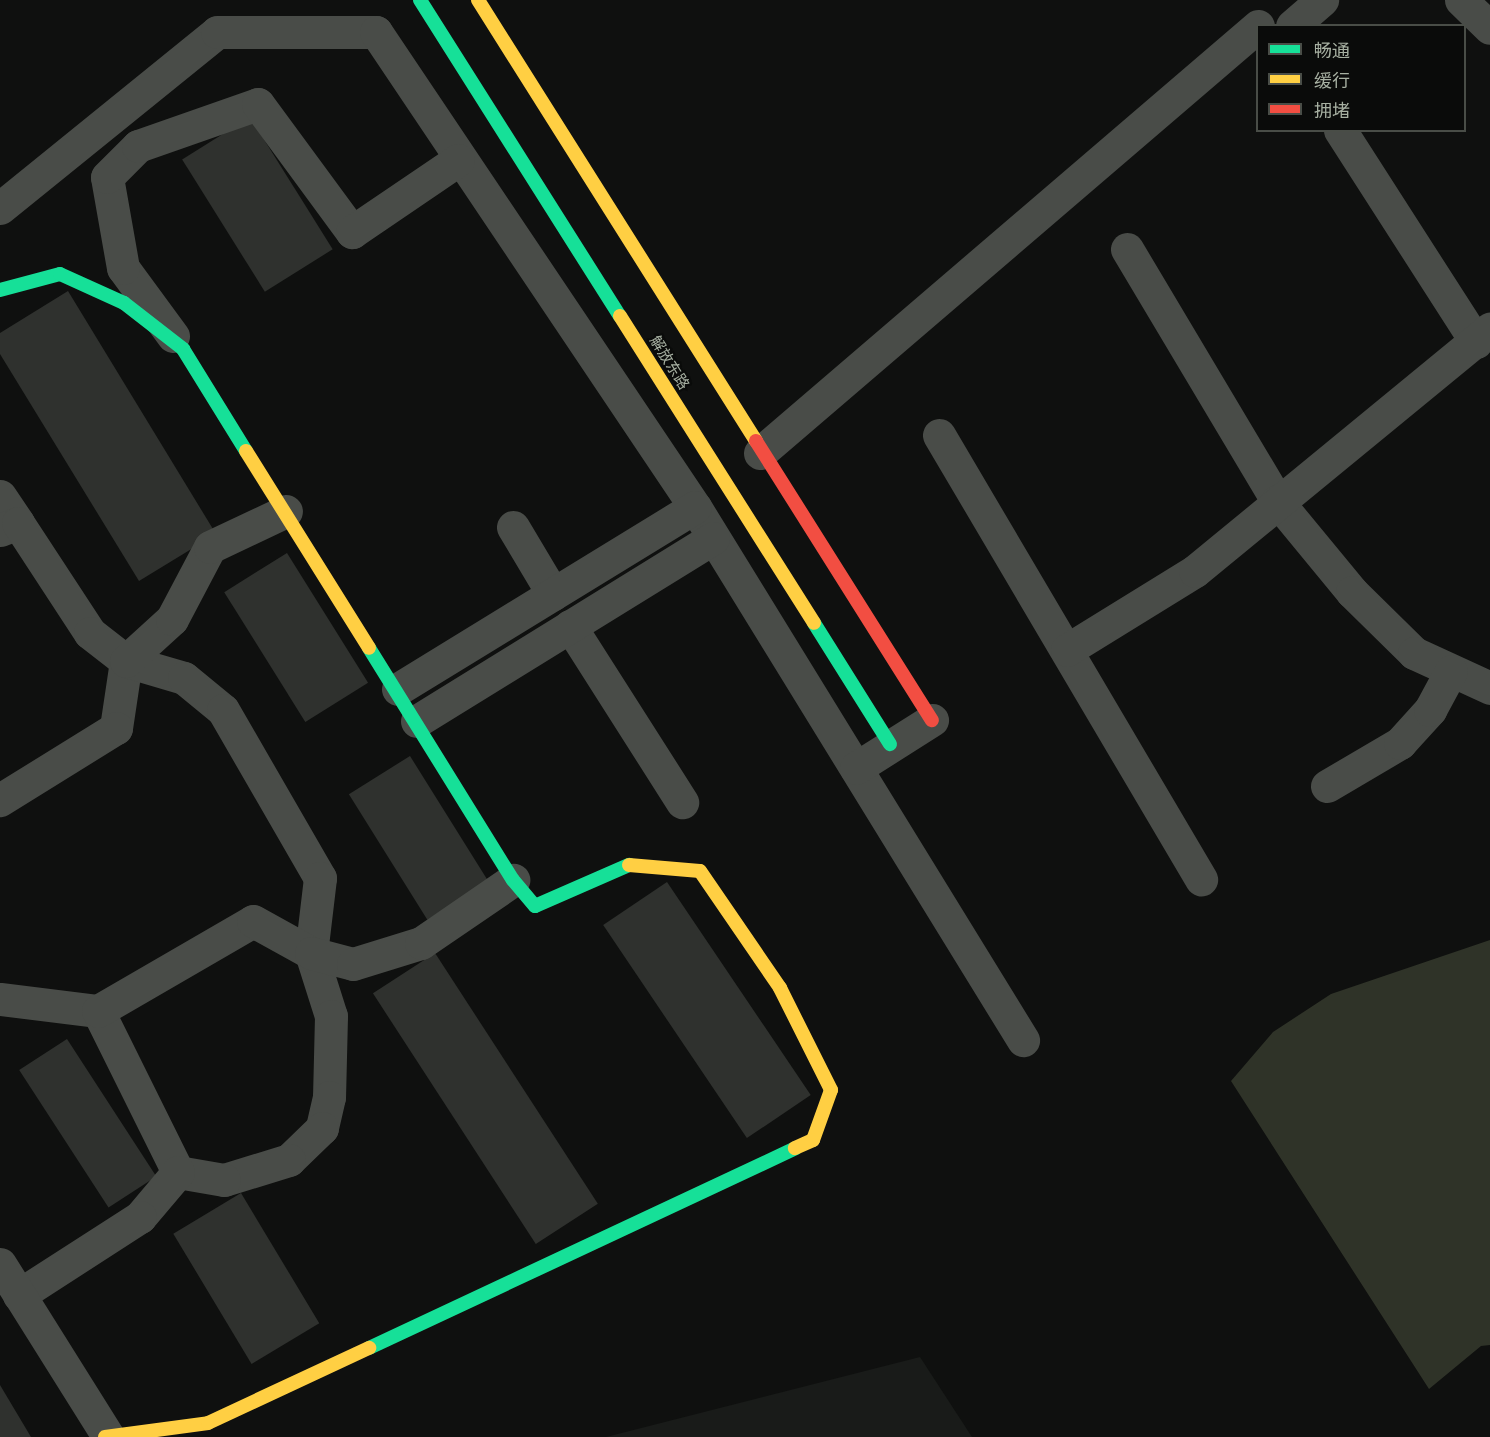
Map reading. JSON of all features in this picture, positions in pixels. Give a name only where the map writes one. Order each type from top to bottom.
[{"type":"street","name":"解放东路","points":[[420,0],[890,744]]},
{"type":"street","name":"解放东路","points":[[478,0],[766,462],[932,720]]},
{"type":"street","points":[[1260,24],[1288,0]]},
{"type":"street","points":[[1294,24],[1322,0]]},
{"type":"street","points":[[1461,0],[1490,28]]},
{"type":"street","points":[[766,462],[1256,28]]},
{"type":"street","points":[[0,208],[217,32],[376,32],[458,160],[695,507],[1023,1040]]},
{"type":"street","points":[[766,462],[1256,56]]},
{"type":"street","points":[[0,1264],[106,1437],[208,1423],[813,1140],[831,1090],[780,988],[700,871],[632,864],[535,906],[513,880],[398,689],[183,349],[123,268],[107,177],[138,146],[258,104],[352,232],[458,160]]},
{"type":"street","points":[[1067,650],[1196,571],[1277,501],[1483,336],[1341,132]]},
{"type":"street","points":[[1127,249],[1277,501],[1359,600],[1414,653],[1490,688]]},
{"type":"street","points":[[0,290],[60,274],[124,303],[183,349]]},
{"type":"street","points":[[939,435],[1201,879]]},
{"type":"street","points":[[0,496],[9,527],[90,633],[126,661],[184,678],[223,710],[320,878],[311,953],[331,1016],[329,1097],[322,1128],[289,1160],[235,1177],[178,1172]]},
{"type":"street","points":[[398,689],[695,507]]},
{"type":"street","points":[[0,800],[116,728],[126,661],[172,620],[210,547],[286,511]]},
{"type":"street","points":[[513,527],[553,594]]},
{"type":"street","points":[[417,721],[713,538]]},
{"type":"street","points":[[570,626],[682,802]]},
{"type":"street","points":[[1327,786],[1400,743],[1430,710],[1450,670]]},
{"type":"street","points":[[856,768],[890,744],[932,720]]},
{"type":"street","points":[[0,999],[98,1011],[253,921],[311,953],[353,963],[421,943],[513,880]]},
{"type":"street","points":[[98,1011],[178,1172]]},
{"type":"street","points":[[19,1295],[140,1217],[178,1172]]},
{"type":"shaded area","points":[[1490,940],[1490,1345],[1481,1346],[1429,1389],[1231,1081],[1273,1032],[1331,994]]},
{"type":"shaded area","points":[[920,1357],[972,1437],[606,1437]]},
{"type":"building","points":[[250,117],[333,249],[265,292],[182,159]]},
{"type":"building","points":[[68,291],[216,534],[139,581],[0,354],[0,333]]},
{"type":"building","points":[[287,553],[368,683],[305,722],[224,592]]},
{"type":"building","points":[[410,756],[488,882],[427,920],[349,794]]},
{"type":"building","points":[[667,882],[811,1095],[747,1138],[603,925]]},
{"type":"building","points":[[435,953],[598,1204],[536,1244],[373,993]]},
{"type":"building","points":[[67,1039],[156,1177],[109,1208],[19,1070]]},
{"type":"building","points":[[241,1193],[319,1323],[252,1364],[173,1234]]},
{"type":"building","points":[[0,1385],[31,1437],[0,1437]]},
{"type":"traffic: fast","points":[[420,0],[620,316]]},
{"type":"traffic: fast","points":[[0,290],[60,274],[124,303],[183,349],[246,451]]},
{"type":"traffic: fast","points":[[814,623],[890,744]]},
{"type":"traffic: fast","points":[[369,648],[513,880],[535,906],[629,865]]},
{"type":"traffic: fast","points":[[369,1348],[795,1148]]},
{"type":"traffic: slow","points":[[478,0],[756,441]]},
{"type":"traffic: slow","points":[[620,316],[814,623]]},
{"type":"traffic: slow","points":[[246,451],[369,648]]},
{"type":"traffic: slow","points":[[629,865],[700,871],[780,988],[831,1090],[813,1140],[795,1148]]},
{"type":"traffic: slow","points":[[105,1437],[208,1423],[369,1348]]},
{"type":"traffic: jam","points":[[756,441],[932,720]]}]
